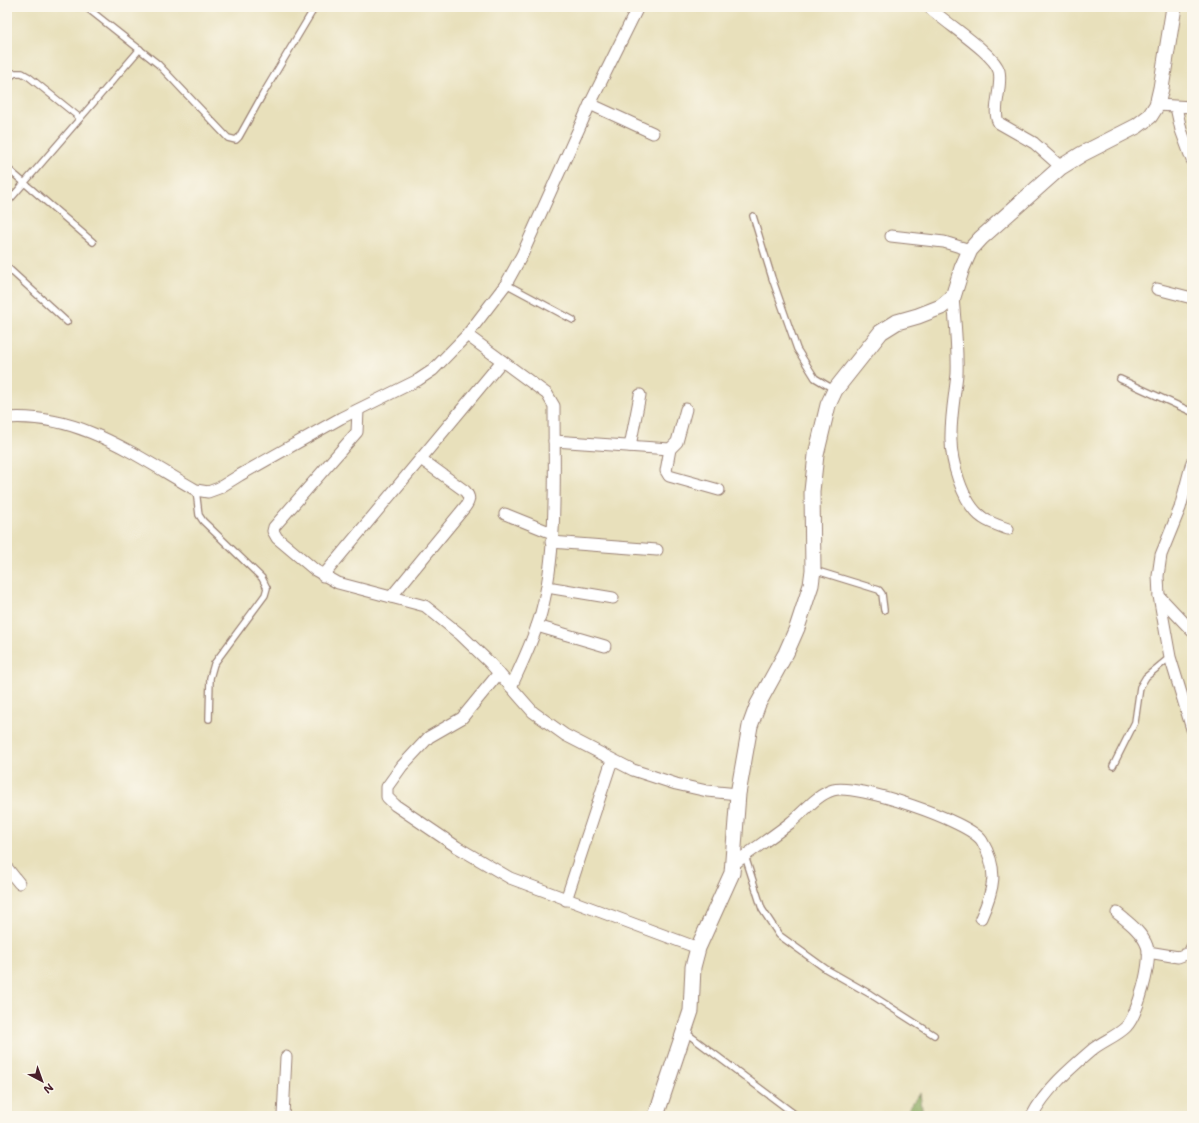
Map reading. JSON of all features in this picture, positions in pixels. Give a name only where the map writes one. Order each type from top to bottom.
[{"type":"street","points":[[7,418],[44,418],[115,442],[196,490],[208,492],[219,488],[283,450],[358,410],[418,380],[433,370],[467,335],[506,284],[522,255],[590,104],[638,7]]},
{"type":"street","points":[[929,7],[983,50],[999,69],[1002,80],[996,115],[999,123],[1034,143],[1061,168]]},
{"type":"street","points":[[1008,529],[984,519],[976,512],[967,500],[959,481],[953,458],[950,436],[956,374],[956,354],[953,297],[962,268],[970,250],[981,238],[1061,168],[1082,154],[1137,126],[1150,116],[1157,105],[1174,7]]},
{"type":"street","points":[[590,104],[653,133]]},
{"type":"street","points":[[1157,105],[1192,107]]},
{"type":"street","points":[[1176,107],[1181,130],[1192,160]]},
{"type":"street","points":[[891,236],[944,242],[970,250]]},
{"type":"street","points":[[1157,289],[1192,298]]},
{"type":"street","points":[[656,1116],[691,1011],[693,967],[698,948],[739,860],[738,794],[750,726],[758,704],[786,653],[806,606],[814,570],[812,491],[816,455],[823,420],[835,390],[881,332],[897,322],[918,316],[940,307],[953,297]]},
{"type":"street","points":[[467,335],[551,398],[554,406],[552,537],[547,587],[537,626],[511,687]]},
{"type":"street","points":[[324,576],[502,361]]},
{"type":"street","points":[[630,446],[640,395]]},
{"type":"street","points":[[686,408],[677,442],[670,449],[666,471],[669,476],[719,490]]},
{"type":"street","points":[[358,410],[358,432],[279,522],[273,531],[277,538],[324,576],[338,583],[425,606],[461,635],[544,721],[564,735],[633,770],[676,784],[707,791],[738,794]]},
{"type":"street","points":[[554,441],[670,449]]},
{"type":"street","points":[[391,597],[470,499],[469,495],[465,491],[421,459]]},
{"type":"street","points":[[1192,462],[1180,508],[1161,555],[1158,576],[1159,596],[1170,657],[1192,729]]},
{"type":"street","points":[[504,514],[552,537],[657,550]]},
{"type":"street","points":[[547,587],[613,598]]},
{"type":"street","points":[[1159,596],[1192,631]]},
{"type":"street","points":[[537,626],[605,646]]},
{"type":"street","points":[[499,673],[462,718],[429,737],[402,766],[387,787],[387,797],[395,805],[491,868],[510,878],[698,948]]},
{"type":"street","points":[[566,900],[612,760]]},
{"type":"street","points":[[739,860],[791,822],[828,792],[843,788],[877,794],[906,803],[962,827],[977,835],[982,840],[991,866],[994,884],[981,918]]},
{"type":"street","points":[[7,868],[19,883]]},
{"type":"street","points":[[1032,1116],[1044,1097],[1060,1080],[1093,1050],[1123,1029],[1130,1022],[1144,982],[1149,960],[1148,947],[1141,936],[1117,913]]},
{"type":"street","points":[[1148,952],[1178,958],[1189,953],[1192,947]]},
{"type":"street","points":[[283,1116],[286,1057]]},
{"type":"lane","points":[[86,7],[140,50],[182,87],[228,138],[236,140],[316,7]]},
{"type":"lane","points":[[7,203],[140,50]]},
{"type":"lane","points":[[7,79],[15,73],[22,73],[80,118]]},
{"type":"lane","points":[[7,168],[93,242]]},
{"type":"lane","points":[[753,216],[772,278],[797,349],[814,378],[835,390]]},
{"type":"lane","points":[[7,268],[67,322]]},
{"type":"lane","points":[[506,284],[573,320]]},
{"type":"lane","points":[[1120,379],[1192,412]]},
{"type":"lane","points":[[196,490],[199,514],[203,521],[262,578],[267,588],[265,595],[214,664],[210,678],[209,719]]},
{"type":"lane","points":[[814,570],[879,590],[882,594],[884,610]]},
{"type":"lane","points":[[1113,766],[1135,722],[1140,687],[1146,677],[1170,657]]},
{"type":"lane","points":[[739,860],[762,910],[779,935],[826,969],[870,994],[934,1035]]},
{"type":"lane","points":[[685,1032],[797,1116]]},
{"type":"green space","points":[[920,1093],[923,1116],[903,1116]]}]
